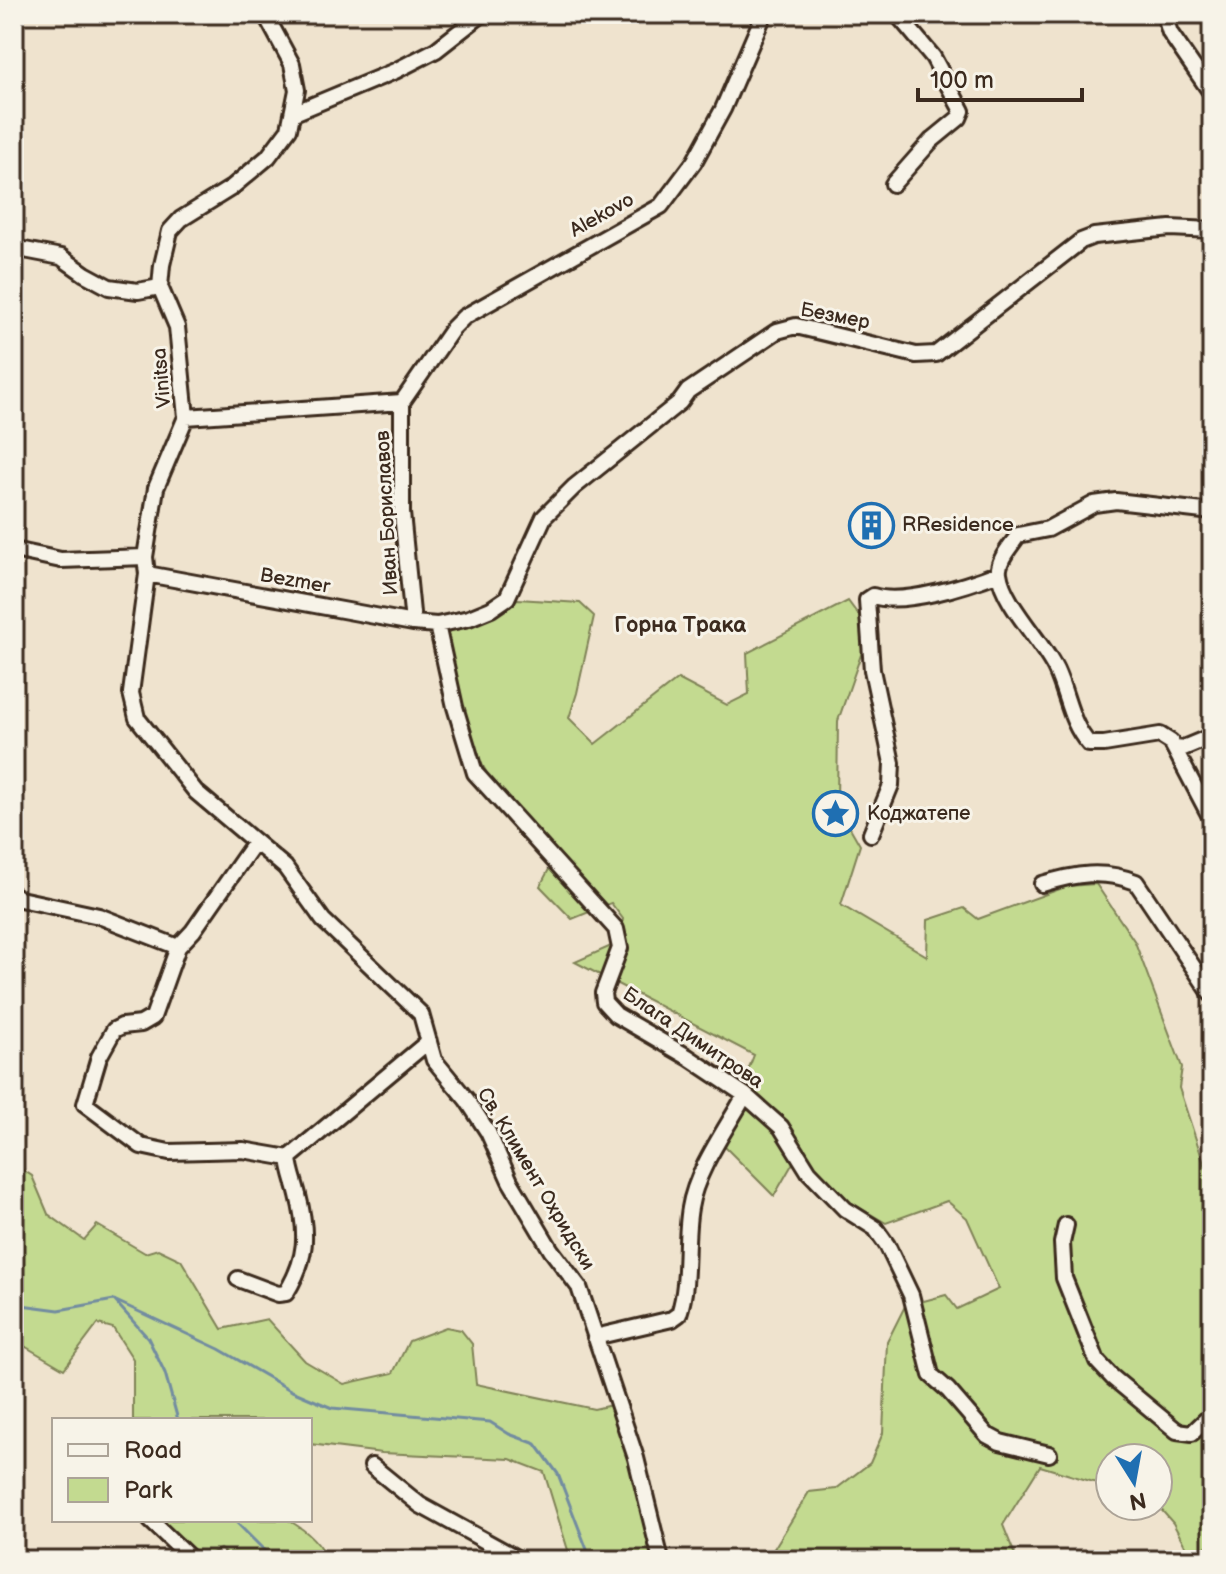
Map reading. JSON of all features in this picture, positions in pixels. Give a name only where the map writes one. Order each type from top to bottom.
[{"type":"street","points":[[14,248],[61,257],[109,287],[138,291],[160,287],[170,231],[181,219],[231,188],[268,157],[289,129],[297,90],[292,64],[265,14]]},
{"type":"street","points":[[294,113],[395,71],[436,50],[482,14]]},
{"type":"street","name":"Alekovo","points":[[402,402],[453,328],[464,317],[661,206],[694,162],[723,109],[764,14]]},
{"type":"street","points":[[893,184],[931,141],[959,118],[962,111],[933,57],[897,14]]},
{"type":"street","points":[[1164,14],[1170,33],[1212,94]]},
{"type":"street","name":"Безмер","points":[[437,625],[469,618],[507,598],[539,525],[549,511],[574,487],[680,402],[688,391],[777,331],[796,326],[916,355],[936,354],[1081,241],[1094,236],[1182,227],[1212,230]]},
{"type":"street","name":"Vinitsa","points":[[131,693],[147,574],[145,557],[156,488],[186,417],[177,327],[160,287]]},
{"type":"street","points":[[186,417],[402,402]]},
{"type":"street","name":"Иван Бориславов","points":[[402,402],[402,513],[413,623]]},
{"type":"street","points":[[1212,512],[1116,501],[1094,504],[1048,529],[1018,535],[1001,562],[999,573],[1009,597],[1056,669],[1071,716],[1089,744],[1160,735],[1171,742],[1212,820]]},
{"type":"street","points":[[14,550],[61,560],[145,557]]},
{"type":"street","points":[[871,834],[891,785],[892,763],[872,670],[867,600],[873,596],[890,600],[957,588],[999,573]]},
{"type":"street","name":"Bezmer","points":[[147,574],[437,625]]},
{"type":"street","name":"Блага Димитрова","points":[[437,625],[455,707],[475,773],[616,929],[620,948],[603,993],[604,1002],[616,1015],[745,1095],[781,1127],[809,1172],[845,1209],[875,1228],[887,1245],[911,1295],[931,1375],[987,1435],[1000,1442],[1049,1454]]},
{"type":"street","name":"Св. Климент Охридски","points":[[131,693],[137,718],[196,792],[285,867],[323,920],[421,1014],[434,1060],[467,1100],[488,1132],[510,1181],[551,1250],[579,1287],[636,1458],[661,1560]]},
{"type":"street","points":[[1176,751],[1212,736]]},
{"type":"street","points":[[255,842],[193,931],[178,947],[153,1017],[141,1024],[114,1030],[99,1057],[85,1104],[87,1108],[141,1146],[169,1152],[243,1150],[289,1158],[429,1041]]},
{"type":"street","points":[[1042,884],[1095,872],[1136,882],[1207,982],[1212,995]]},
{"type":"street","points":[[14,895],[20,899],[99,916],[178,947]]},
{"type":"street","points":[[595,1337],[672,1319],[679,1314],[694,1187],[745,1095]]},
{"type":"street","points":[[238,1279],[282,1295],[299,1271],[305,1241],[289,1158]]},
{"type":"street","points":[[1066,1225],[1062,1243],[1064,1278],[1097,1361],[1177,1431],[1192,1433],[1212,1414]]},
{"type":"street","points":[[372,1466],[420,1505],[520,1560]]},
{"type":"street","points":[[152,1522],[192,1560]]},
{"type":"green space","points":[[518,599],[580,603],[594,616],[569,718],[595,744],[678,679],[727,705],[749,694],[747,653],[848,601],[859,616],[864,646],[838,721],[837,805],[860,845],[841,905],[927,956],[928,920],[964,908],[978,919],[1068,886],[1096,884],[1135,942],[1182,1067],[1179,1088],[1212,1188],[1212,1541],[1192,1559],[1172,1522],[1174,1442],[1094,1442],[1094,1482],[1040,1466],[1003,1525],[1017,1560],[767,1560],[809,1492],[836,1489],[870,1463],[883,1433],[887,1342],[905,1306],[946,1295],[957,1309],[999,1289],[967,1218],[947,1201],[886,1223],[850,1202],[798,1154],[774,1196],[720,1142],[754,1055],[575,962],[618,943],[623,919],[611,903],[572,919],[540,886],[555,858],[507,808],[464,733],[443,624],[455,617]]},
{"type":"green space","points":[[14,1164],[32,1176],[48,1214],[84,1240],[97,1225],[145,1253],[158,1249],[181,1260],[222,1329],[267,1319],[305,1361],[344,1384],[393,1373],[409,1341],[446,1327],[461,1330],[472,1344],[476,1384],[594,1409],[616,1404],[661,1560],[571,1560],[544,1472],[510,1459],[382,1453],[312,1444],[312,1418],[133,1418],[133,1359],[113,1328],[98,1324],[64,1369],[14,1340]]},
{"type":"green space","points":[[162,1522],[291,1522],[311,1537],[326,1560],[235,1560],[220,1549],[203,1558]]},
{"type":"waterway","points":[[114,1300],[219,1349],[292,1391],[332,1408],[490,1422],[509,1434],[536,1444],[558,1474],[591,1560]]},
{"type":"waterway","points":[[14,1304],[59,1310],[114,1300],[148,1338],[165,1373],[177,1418]]},
{"type":"waterway","points":[[236,1522],[274,1560]]},
{"type":"place","name":"RResidence","points":[[871,525]]},
{"type":"place","name":"Коджатепе","points":[[836,814]]},
{"type":"district","name":"Горна Трака","points":[[680,625]]}]
